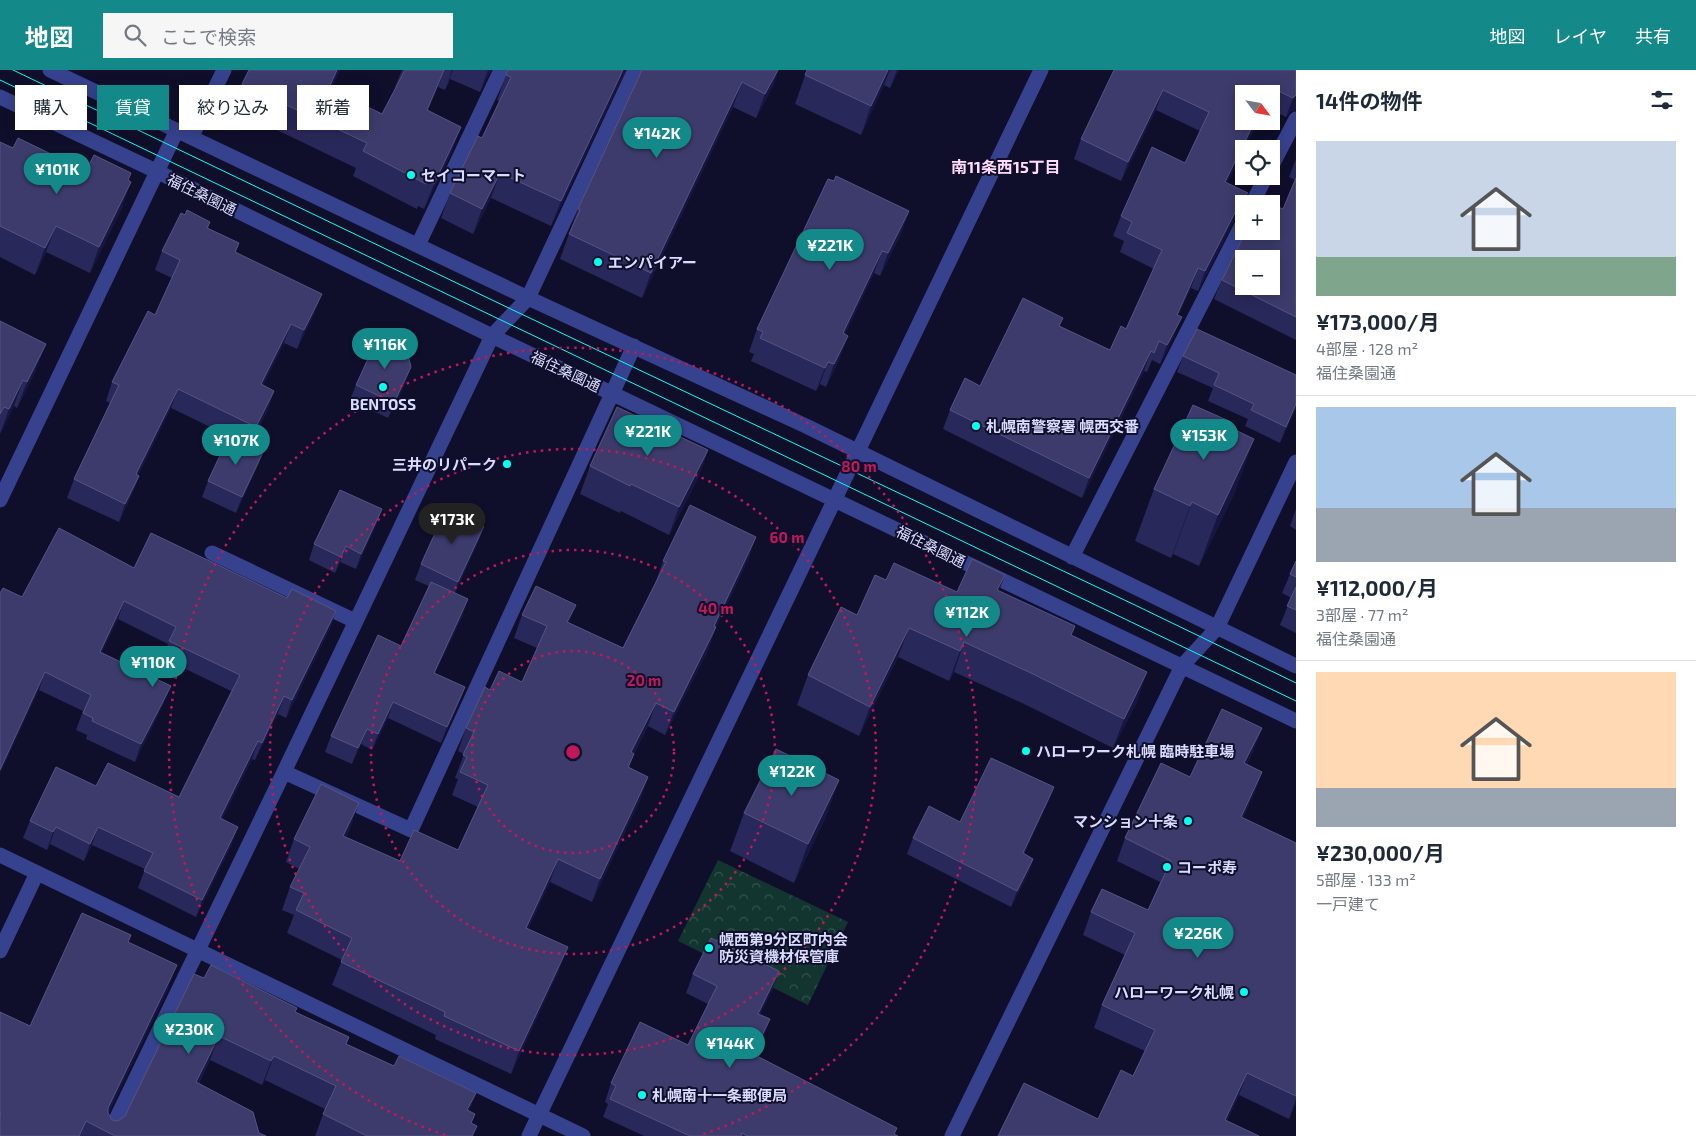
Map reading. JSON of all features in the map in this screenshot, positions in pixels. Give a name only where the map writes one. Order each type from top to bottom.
[{"type":"street","points":[[50,70],[528,298],[858,451],[1296,666]]},
{"type":"street","points":[[0,500],[158,172],[224,70]]},
{"type":"street","points":[[418,245],[501,70]]},
{"type":"street","points":[[108,1136],[492,336],[528,298],[635,70]]},
{"type":"street","points":[[530,1136],[538,1115],[559,1075],[1041,70]]},
{"type":"street","name":"福住桑園通","points":[[0,97],[158,172],[492,336],[1296,721]]},
{"type":"street","points":[[1280,150],[1296,119]]},
{"type":"street","points":[[1072,557],[1235,239]]},
{"type":"street","points":[[284,772],[411,830],[634,346]]},
{"type":"street","points":[[952,1136],[1182,666],[1217,628],[1296,462]]},
{"type":"street","points":[[212,553],[356,621]]},
{"type":"street","points":[[0,856],[583,1136]]},
{"type":"street","points":[[0,951],[37,873]]},
{"type":"green space","points":[[718,860],[848,922],[808,1005],[678,941]]},
{"type":"building","points":[[249,70],[337,70],[330,85],[297,85],[297,110],[287,105],[287,85],[242,84]]},
{"type":"building","points":[[405,70],[444,70],[427,110],[461,127],[434,184],[427,181],[426,184],[363,151],[367,143],[339,130],[369,130],[369,108],[382,114]]},
{"type":"building","points":[[508,70],[623,70],[561,201],[500,173],[482,209],[450,193],[478,136],[482,138],[511,77],[506,75]]},
{"type":"building","points":[[642,70],[778,70],[765,94],[742,82],[651,273],[569,234],[580,210],[578,209]]},
{"type":"building","points":[[807,70],[888,70],[871,106],[805,75]]},
{"type":"building","points":[[1114,70],[1296,70],[1296,95],[1293,98],[1280,92],[1280,85],[1235,85],[1235,130],[1251,130],[1246,140],[1235,140],[1235,162],[1225,182],[1248,193],[1246,195],[1235,195],[1235,213],[1205,271],[1198,268],[1177,315],[1182,317],[1167,345],[1159,341],[1154,353],[1151,351],[1089,478],[950,410],[965,378],[980,386],[1023,298],[1063,318],[1059,326],[1110,350],[1121,326],[1126,329],[1162,250],[1127,233],[1132,222],[1121,216],[1152,147],[1185,163],[1209,112],[1163,90],[1128,162],[1081,139]]},
{"type":"building","points":[[18,138],[86,171],[94,155],[131,173],[128,180],[131,182],[99,247],[56,226],[45,248],[0,226],[0,142],[13,148]]},
{"type":"building","points":[[836,176],[909,211],[888,253],[882,251],[843,333],[848,336],[834,364],[828,362],[825,368],[760,338],[763,332],[757,329],[828,179],[834,181]]},
{"type":"building","points":[[1296,178],[1296,317],[1252,295],[1280,295],[1280,250],[1237,250],[1242,240],[1280,240],[1280,208],[1283,209]]},
{"type":"building","points":[[187,210],[210,222],[207,228],[239,243],[235,252],[322,294],[304,330],[291,324],[261,384],[274,391],[256,427],[178,389],[136,474],[139,476],[125,504],[74,479],[119,385],[112,382],[148,311],[155,315],[180,260],[162,251],[181,213],[185,215]]},
{"type":"building","points":[[1235,253],[1235,286],[1222,280]]},
{"type":"building","points":[[0,321],[46,344],[27,382],[23,380],[9,409],[4,407],[0,414]]},
{"type":"building","points":[[1197,329],[1296,375],[1296,404],[1286,427],[1251,410],[1254,404],[1214,385],[1219,373],[1183,356]]},
{"type":"building","points":[[378,337],[407,351],[411,367],[394,403],[356,385]]},
{"type":"building","points":[[1193,405],[1231,422],[1229,427],[1254,439],[1218,515],[1192,502],[1190,506],[1154,489]]},
{"type":"building","points":[[617,407],[708,450],[679,507],[590,466]]},
{"type":"building","points":[[230,434],[264,450],[242,497],[208,481]]},
{"type":"building","points":[[340,490],[382,509],[361,554],[346,546],[341,557],[314,544]]},
{"type":"building","points":[[690,505],[756,537],[714,626],[716,627],[674,712],[656,703],[631,752],[634,754],[628,767],[648,777],[600,879],[558,859],[526,928],[568,947],[519,1051],[444,1016],[445,1012],[341,962],[352,938],[296,910],[304,893],[290,887],[310,847],[294,839],[321,784],[359,803],[343,836],[400,861],[414,830],[458,850],[488,785],[460,772],[467,757],[463,755],[474,732],[466,728],[485,687],[490,690],[499,671],[522,682],[547,626],[522,615],[536,586],[576,605],[567,622],[623,648],[666,562],[663,561]]},
{"type":"building","points":[[446,509],[484,526],[458,582],[421,564]]},
{"type":"building","points":[[59,528],[134,568],[151,533],[287,598],[292,589],[336,611],[292,700],[284,696],[262,743],[258,741],[220,818],[238,827],[202,900],[144,871],[153,853],[98,827],[90,844],[56,827],[53,832],[30,821],[56,767],[96,786],[108,763],[179,797],[240,675],[169,641],[176,627],[124,601],[100,652],[171,686],[141,744],[92,721],[93,718],[83,713],[91,695],[45,672],[0,770],[0,593],[3,588],[22,597]]},
{"type":"building","points":[[972,559],[1005,575],[997,590],[1075,626],[1071,635],[1147,672],[1124,719],[964,642],[960,651],[909,628],[870,707],[808,675],[841,607],[857,615],[875,575],[886,580],[894,563],[957,592]]},
{"type":"building","points":[[1296,561],[1296,577],[1290,574]]},
{"type":"building","points":[[431,582],[468,599],[434,673],[465,687],[447,727],[393,702],[378,734],[367,729],[358,748],[331,736],[378,635],[401,646]]},
{"type":"building","points":[[1296,587],[1296,610],[1287,606]]},
{"type":"building","points":[[1222,709],[1262,728],[1244,763],[1262,772],[1241,817],[1296,843],[1296,1096],[1247,1073],[1225,1120],[1259,1136],[998,1136],[1024,1083],[1098,1119],[1121,1070],[1133,1076],[1155,1030],[1102,1005],[1135,933],[1091,912],[1102,889],[1148,910],[1171,861],[1125,838],[1161,763],[1190,777]]},
{"type":"building","points":[[776,749],[839,780],[808,844],[744,813]]},
{"type":"building","points":[[991,758],[1054,787],[1023,853],[1033,859],[1017,891],[913,838],[929,806],[960,822]]},
{"type":"building","points":[[82,913],[131,935],[128,942],[177,965],[108,1108],[108,1113],[112,1120],[118,1121],[125,1116],[194,974],[204,978],[211,965],[297,1008],[295,1012],[349,1037],[346,1044],[394,1066],[399,1056],[476,1093],[467,1110],[475,1114],[471,1123],[477,1126],[472,1136],[367,1136],[323,1114],[336,1086],[274,1056],[271,1061],[219,1036],[196,1082],[253,1112],[259,1133],[266,1136],[115,1136],[86,1121],[79,1136],[0,1136],[0,1012],[30,1026]]},
{"type":"building","points":[[711,938],[779,971],[758,1014],[770,1019],[753,1054],[897,1128],[894,1134],[898,1136],[747,1136],[742,1133],[741,1136],[690,1136],[610,1099],[616,1086],[611,1083],[640,1022],[688,1045],[717,986],[693,974]]},
{"type":"tram line","points":[[13,70],[1296,683]]},
{"type":"tram line","points":[[0,80],[1296,701]]},
{"type":"place","name":"セイコーマート","points":[[411,175]]},
{"type":"place","name":"エンパイアー","points":[[598,262]]},
{"type":"place","name":"BENTOSS","points":[[383,387]]},
{"type":"place","name":"札幌南警察署 幌西交番","points":[[976,426]]},
{"type":"place","name":"三井のリパーク","points":[[507,464]]},
{"type":"place","name":"ハローワーク札幌 臨時駐車場","points":[[1026,751]]},
{"type":"place","name":"マンション十条","points":[[1188,821]]},
{"type":"place","name":"コーポ寿","points":[[1167,867]]},
{"type":"place","name":"幌西第9分区町内会 防災資機材保管庫","points":[[709,948]]},
{"type":"place","name":"ハローワーク札幌","points":[[1244,992]]},
{"type":"place","name":"札幌南十一条郵便局","points":[[642,1095]]},
{"type":"district","name":"南11条西15丁目","points":[[1006,166]]}]
